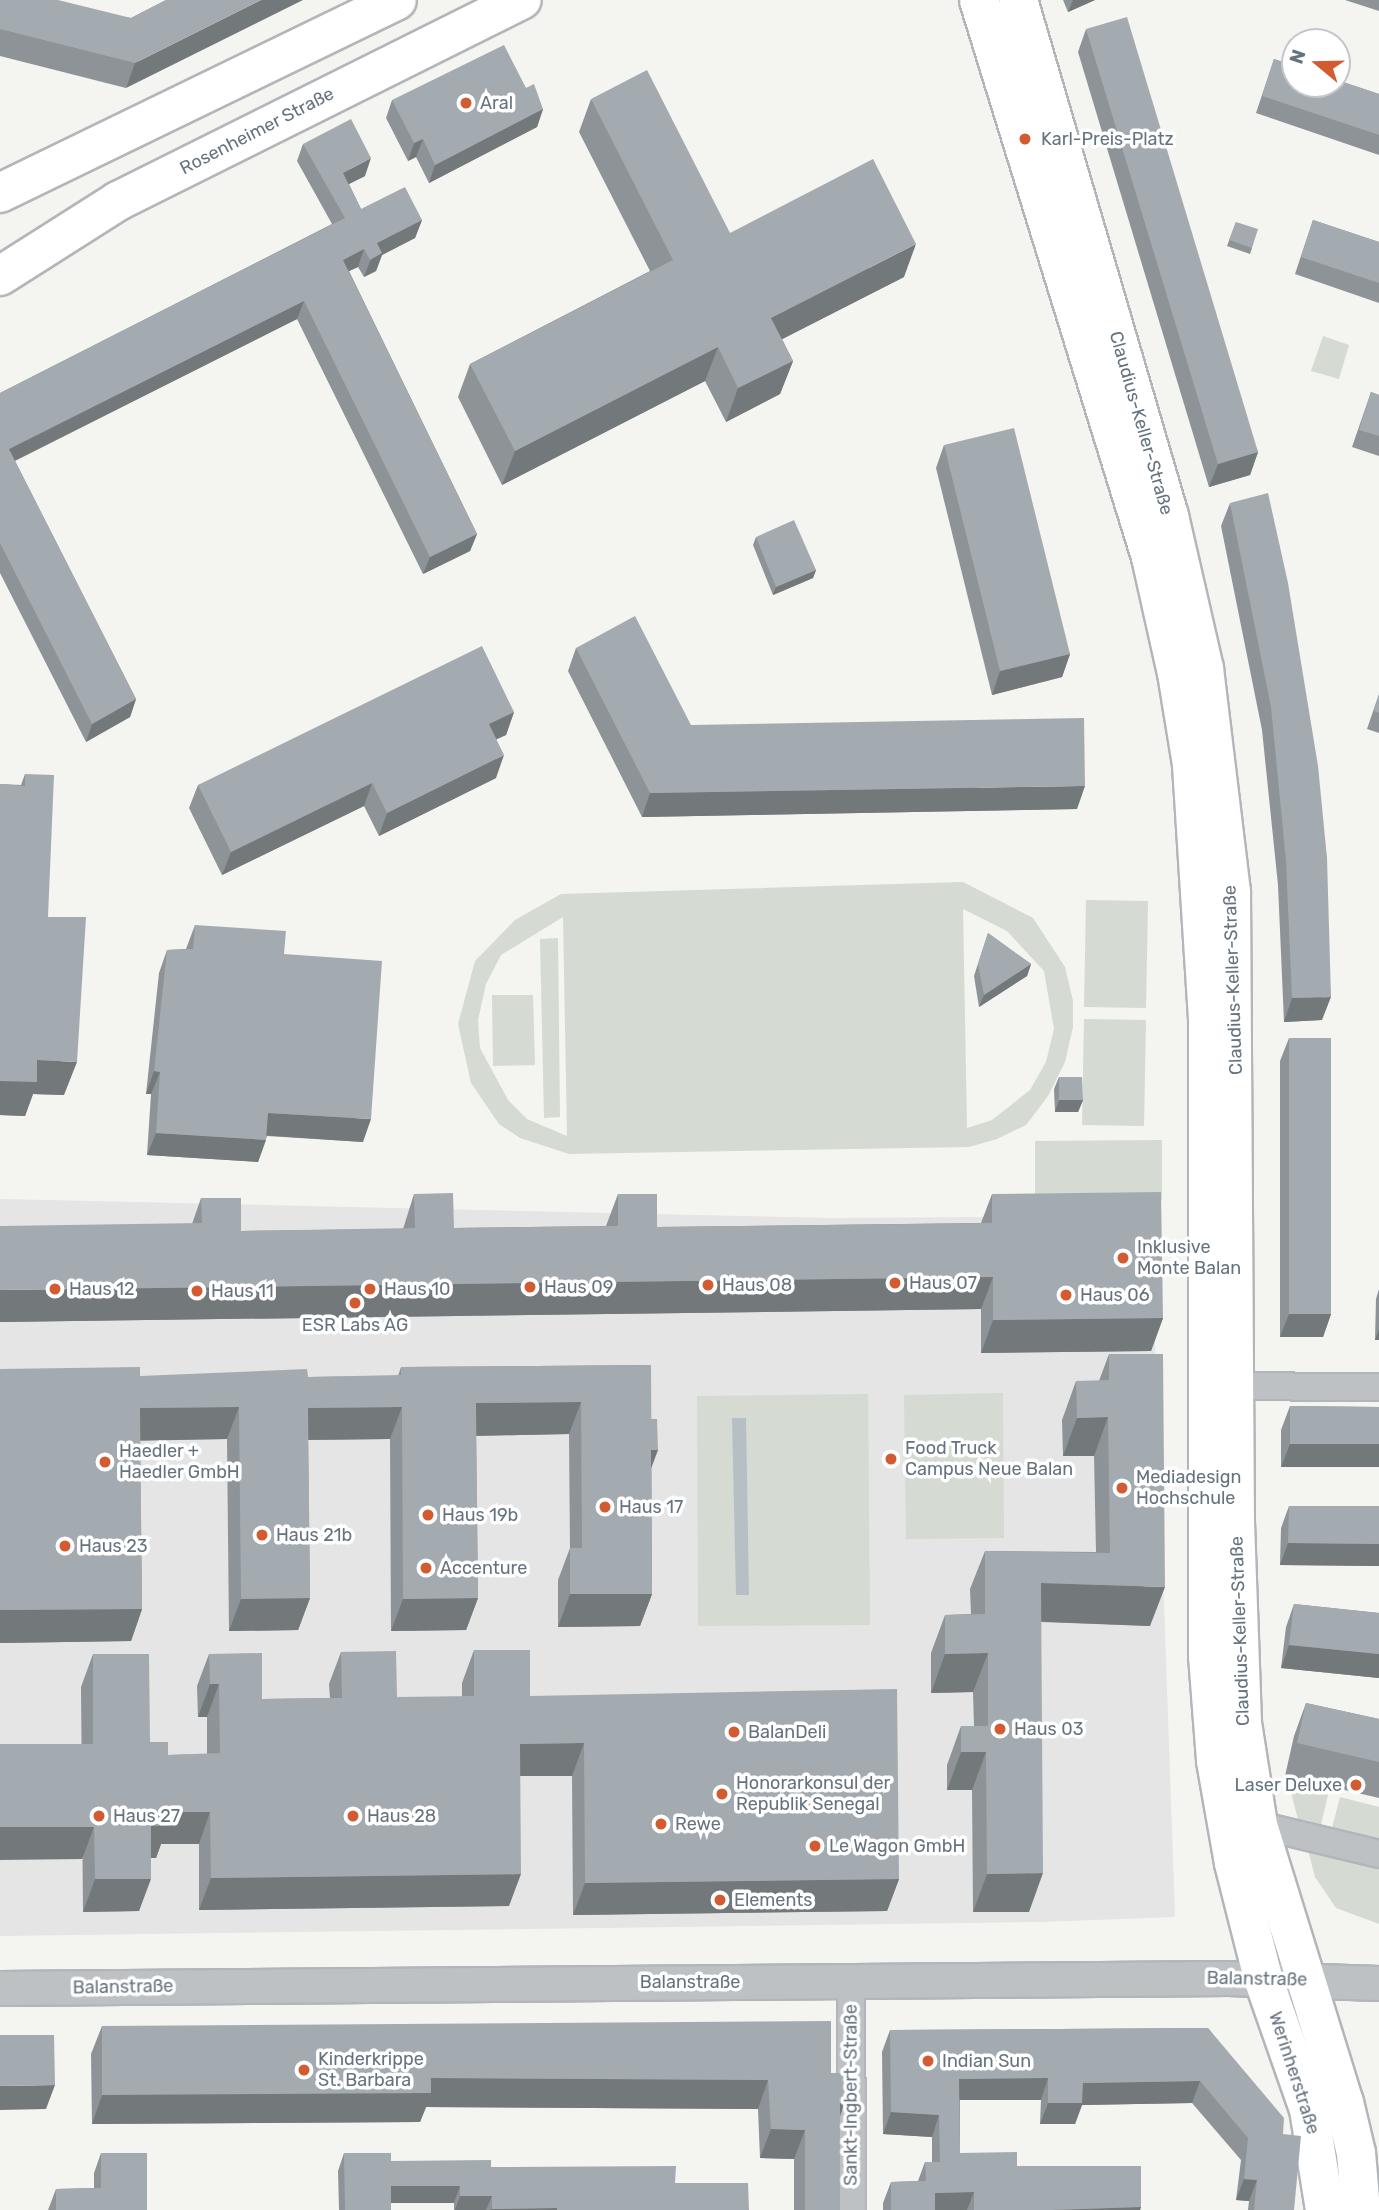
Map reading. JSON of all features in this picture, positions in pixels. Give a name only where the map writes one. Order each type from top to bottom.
[{"type":"main road","points":[[0,193],[397,0]]},
{"type":"main road","name":"Rosenheimer Straße","points":[[0,276],[118,201],[522,0]]},
{"type":"main road","name":"Claudius-Keller-Straße","points":[[979,0],[1143,531],[1177,673],[1192,765],[1202,889],[1222,1387],[1242,1723],[1258,1825],[1305,1979]]},
{"type":"main road","name":"Claudius-Keller-Straße","points":[[1018,0],[1169,516],[1204,669],[1231,891],[1222,1387],[1208,1656],[1216,1761],[1234,1863],[1263,1978]]},
{"type":"main road","name":"Werinherstraße","points":[[1263,1978],[1309,2109],[1325,2210]]},
{"type":"main road","name":"Werinherstraße","points":[[1305,1979],[1344,2102],[1356,2153],[1361,2210]]},
{"type":"street","points":[[1222,1387],[1379,1387]]},
{"type":"street","points":[[1258,1825],[1379,1854]]},
{"type":"street","name":"Balanstraße","points":[[0,1988],[1263,1978],[1379,1983]]},
{"type":"street","name":"Sankt-Ingbert-Straße","points":[[851,1981],[852,2210]]},
{"type":"shaded area","points":[[1323,336],[1349,345],[1339,379],[1311,371]]},
{"type":"shaded area","points":[[963,882],[1033,918],[1065,967],[1073,1001],[1073,1027],[1065,1062],[1048,1096],[1026,1125],[997,1139],[969,1147],[569,1154],[520,1138],[499,1124],[471,1083],[458,1024],[475,961],[515,920],[561,894]],"holes":[[[963,909],[1007,931],[1044,971],[1054,1029],[1046,1062],[1030,1090],[992,1120],[967,1128]],[[563,917],[567,1135],[567,1136],[527,1119],[508,1100],[480,1048],[478,1020],[486,984],[501,955]]]},
{"type":"shaded area","points":[[1086,900],[1148,901],[1146,1008],[1084,1007]]},
{"type":"shaded area","points":[[558,938],[560,1117],[544,1118],[540,939]]},
{"type":"shaded area","points":[[492,995],[533,995],[535,1065],[493,1066]]},
{"type":"shaded area","points":[[1084,1019],[1146,1020],[1144,1126],[1082,1125]]},
{"type":"shaded area","points":[[1162,1140],[1162,1200],[1035,1202],[1035,1141]]},
{"type":"shaded area","points":[[0,1199],[829,1218],[1000,1217],[1150,1202],[1175,1917],[1041,1922],[0,1936]]},
{"type":"shaded area","points":[[1003,1393],[1004,1538],[906,1539],[904,1395]]},
{"type":"shaded area","points":[[868,1394],[870,1625],[698,1626],[697,1396]]},
{"type":"shaded area","points":[[732,1418],[746,1418],[749,1595],[736,1595]]},
{"type":"shaded area","points":[[1289,1785],[1328,1795],[1320,1829],[1299,1823]]},
{"type":"shaded area","points":[[1340,1797],[1379,1807],[1379,1843],[1331,1832]]},
{"type":"shaded area","points":[[1307,1846],[1379,1864],[1379,1924],[1336,1908],[1315,1877]]},
{"type":"building","points":[[0,0],[58,0],[131,18],[166,0],[261,0],[135,63],[0,29]]},
{"type":"building","points":[[1127,17],[1258,452],[1218,464],[1086,29]]},
{"type":"building","points":[[504,45],[526,88],[534,84],[543,109],[435,165],[423,139],[414,143],[392,100]]},
{"type":"building","points":[[1274,59],[1281,61],[1281,98],[1351,98],[1351,85],[1379,94],[1379,135],[1262,96]]},
{"type":"building","points":[[647,70],[730,233],[873,159],[916,244],[771,318],[793,361],[738,388],[718,347],[515,451],[470,364],[673,260],[591,99]]},
{"type":"building","points":[[351,119],[371,158],[343,173],[361,209],[405,187],[422,220],[377,243],[382,253],[370,260],[364,249],[343,260],[477,534],[430,557],[304,301],[9,449],[136,699],[92,724],[0,543],[0,393],[345,218],[303,144]]},
{"type":"building","points":[[1313,220],[1379,242],[1379,283],[1301,257]]},
{"type":"building","points":[[1236,222],[1258,229],[1252,248],[1229,240]]},
{"type":"building","points":[[1371,392],[1379,395],[1379,436],[1359,430]]},
{"type":"building","points":[[1014,428],[1070,654],[1000,671],[944,445]]},
{"type":"building","points":[[1268,493],[1288,583],[1318,766],[1327,858],[1331,997],[1292,998],[1286,861],[1271,707],[1230,503]]},
{"type":"building","points":[[794,520],[816,570],[776,587],[756,537]]},
{"type":"building","points":[[635,616],[691,725],[1084,718],[1085,786],[650,793],[576,648]]},
{"type":"building","points":[[482,646],[514,712],[489,724],[504,755],[387,813],[372,783],[231,852],[198,785]]},
{"type":"building","points":[[1379,695],[1379,713],[1374,711]]},
{"type":"building","points":[[25,774],[54,775],[48,917],[86,917],[77,1062],[37,1060],[37,1082],[0,1081],[0,784],[25,786]]},
{"type":"building","points":[[195,925],[286,931],[284,954],[382,961],[371,1119],[268,1113],[266,1140],[156,1133],[160,1072],[154,1071],[167,950],[193,949]]},
{"type":"building","points":[[988,933],[1031,964],[984,995],[978,964]]},
{"type":"building","points":[[1289,1038],[1331,1038],[1331,1314],[1289,1314]]},
{"type":"building","points":[[1059,1077],[1082,1077],[1083,1100],[1059,1100]]},
{"type":"building","points":[[1161,1192],[1163,1318],[993,1320],[993,1277],[0,1290],[0,1226],[202,1223],[201,1198],[241,1198],[241,1231],[415,1228],[414,1194],[453,1193],[454,1228],[618,1226],[618,1194],[657,1194],[657,1227],[992,1223],[992,1194]]},
{"type":"building","points":[[1109,1354],[1163,1354],[1165,1587],[1041,1583],[1043,1873],[987,1874],[986,1752],[961,1752],[961,1726],[988,1726],[988,1653],[945,1654],[945,1615],[985,1614],[985,1551],[1110,1553],[1108,1417],[1077,1418],[1076,1381],[1109,1380]]},
{"type":"building","points":[[651,1365],[651,1419],[657,1419],[658,1450],[651,1450],[652,1594],[570,1594],[570,1548],[582,1548],[581,1402],[476,1403],[478,1598],[403,1599],[402,1407],[308,1408],[310,1598],[241,1599],[239,1407],[140,1408],[142,1609],[0,1610],[0,1369],[140,1367],[140,1376],[307,1369],[308,1377],[401,1375],[401,1367]]},
{"type":"building","points":[[1290,1406],[1379,1407],[1379,1444],[1290,1444]]},
{"type":"building","points":[[1289,1506],[1379,1506],[1379,1544],[1288,1543]]},
{"type":"building","points":[[1294,1604],[1379,1613],[1379,1654],[1289,1645]]},
{"type":"building","points":[[474,1650],[530,1650],[530,1696],[897,1689],[899,1879],[585,1883],[584,1743],[520,1744],[521,1874],[211,1878],[210,1812],[168,1812],[168,1825],[151,1826],[151,1879],[95,1879],[94,1827],[0,1827],[0,1744],[93,1744],[93,1654],[149,1654],[150,1742],[168,1742],[168,1755],[220,1753],[219,1684],[210,1684],[209,1654],[262,1653],[262,1699],[342,1698],[341,1652],[396,1651],[397,1697],[474,1696]]},
{"type":"building","points":[[1306,1703],[1379,1719],[1379,1762],[1297,1743]]},
{"type":"building","points":[[831,2021],[831,2073],[846,2073],[846,2098],[840,2098],[840,2210],[805,2210],[805,2130],[771,2129],[768,2080],[431,2078],[431,2093],[102,2095],[102,2026]]},
{"type":"building","points":[[1208,2028],[1284,2118],[1283,2134],[1301,2136],[1294,2210],[1254,2210],[1257,2180],[1244,2179],[1248,2138],[1200,2081],[1083,2083],[1082,2103],[1048,2103],[1048,2078],[959,2079],[960,2153],[1017,2152],[1017,2166],[1141,2166],[1141,2207],[974,2210],[974,2192],[935,2193],[935,2210],[891,2210],[891,2182],[926,2181],[925,2162],[940,2162],[939,2115],[891,2112],[890,2030]]},
{"type":"building","points":[[0,2035],[54,2035],[55,2085],[0,2086]]},
{"type":"building","points":[[101,2153],[147,2153],[147,2210],[56,2210],[56,2189],[101,2188]]},
{"type":"building","points":[[344,2153],[391,2153],[391,2161],[491,2160],[491,2167],[676,2166],[675,2183],[748,2183],[749,2210],[492,2209],[492,2196],[460,2196],[460,2186],[391,2186],[391,2210],[345,2210]]},
{"type":"place","name":"Aral","points":[[466,103]]},
{"type":"place","name":"Karl-Preis-Platz","points":[[1025,139]]},
{"type":"place","name":"Inklusive Monte Balan","points":[[1123,1258]]},
{"type":"place","name":"Haus 07","points":[[895,1283]]},
{"type":"place","name":"Haus 08","points":[[708,1285]]},
{"type":"place","name":"Haus 09","points":[[530,1287]]},
{"type":"place","name":"Haus 12","points":[[55,1289]]},
{"type":"place","name":"Haus 10","points":[[370,1289]]},
{"type":"place","name":"Haus 11","points":[[197,1291]]},
{"type":"place","name":"Haus 06","points":[[1066,1295]]},
{"type":"place","name":"ESR Labs AG","points":[[355,1303]]},
{"type":"place","name":"Food Truck Campus Neue Balan","points":[[891,1459]]},
{"type":"place","name":"Haedler + Haedler GmbH","points":[[105,1462]]},
{"type":"place","name":"Mediadesign Hochschule","points":[[1122,1488]]},
{"type":"place","name":"Haus 17","points":[[605,1507]]},
{"type":"place","name":"Haus 19b","points":[[428,1515]]},
{"type":"place","name":"Haus 21b","points":[[262,1535]]},
{"type":"place","name":"Haus 23","points":[[65,1546]]},
{"type":"place","name":"Accenture","points":[[426,1568]]},
{"type":"place","name":"Haus 03","points":[[1000,1729]]},
{"type":"place","name":"BalanDeli","points":[[734,1732]]},
{"type":"place","name":"Laser Deluxe","points":[[1356,1785]]},
{"type":"place","name":"Honorarkonsul der Republik Senegal","points":[[722,1794]]},
{"type":"place","name":"Haus 27","points":[[99,1816]]},
{"type":"place","name":"Haus 28","points":[[353,1816]]},
{"type":"place","name":"Rewe","points":[[661,1824]]},
{"type":"place","name":"Le Wagon GmbH","points":[[815,1846]]},
{"type":"place","name":"Elements","points":[[720,1900]]},
{"type":"place","name":"Indian Sun","points":[[928,2061]]},
{"type":"place","name":"Kinderkrippe St. Barbara","points":[[304,2070]]}]
